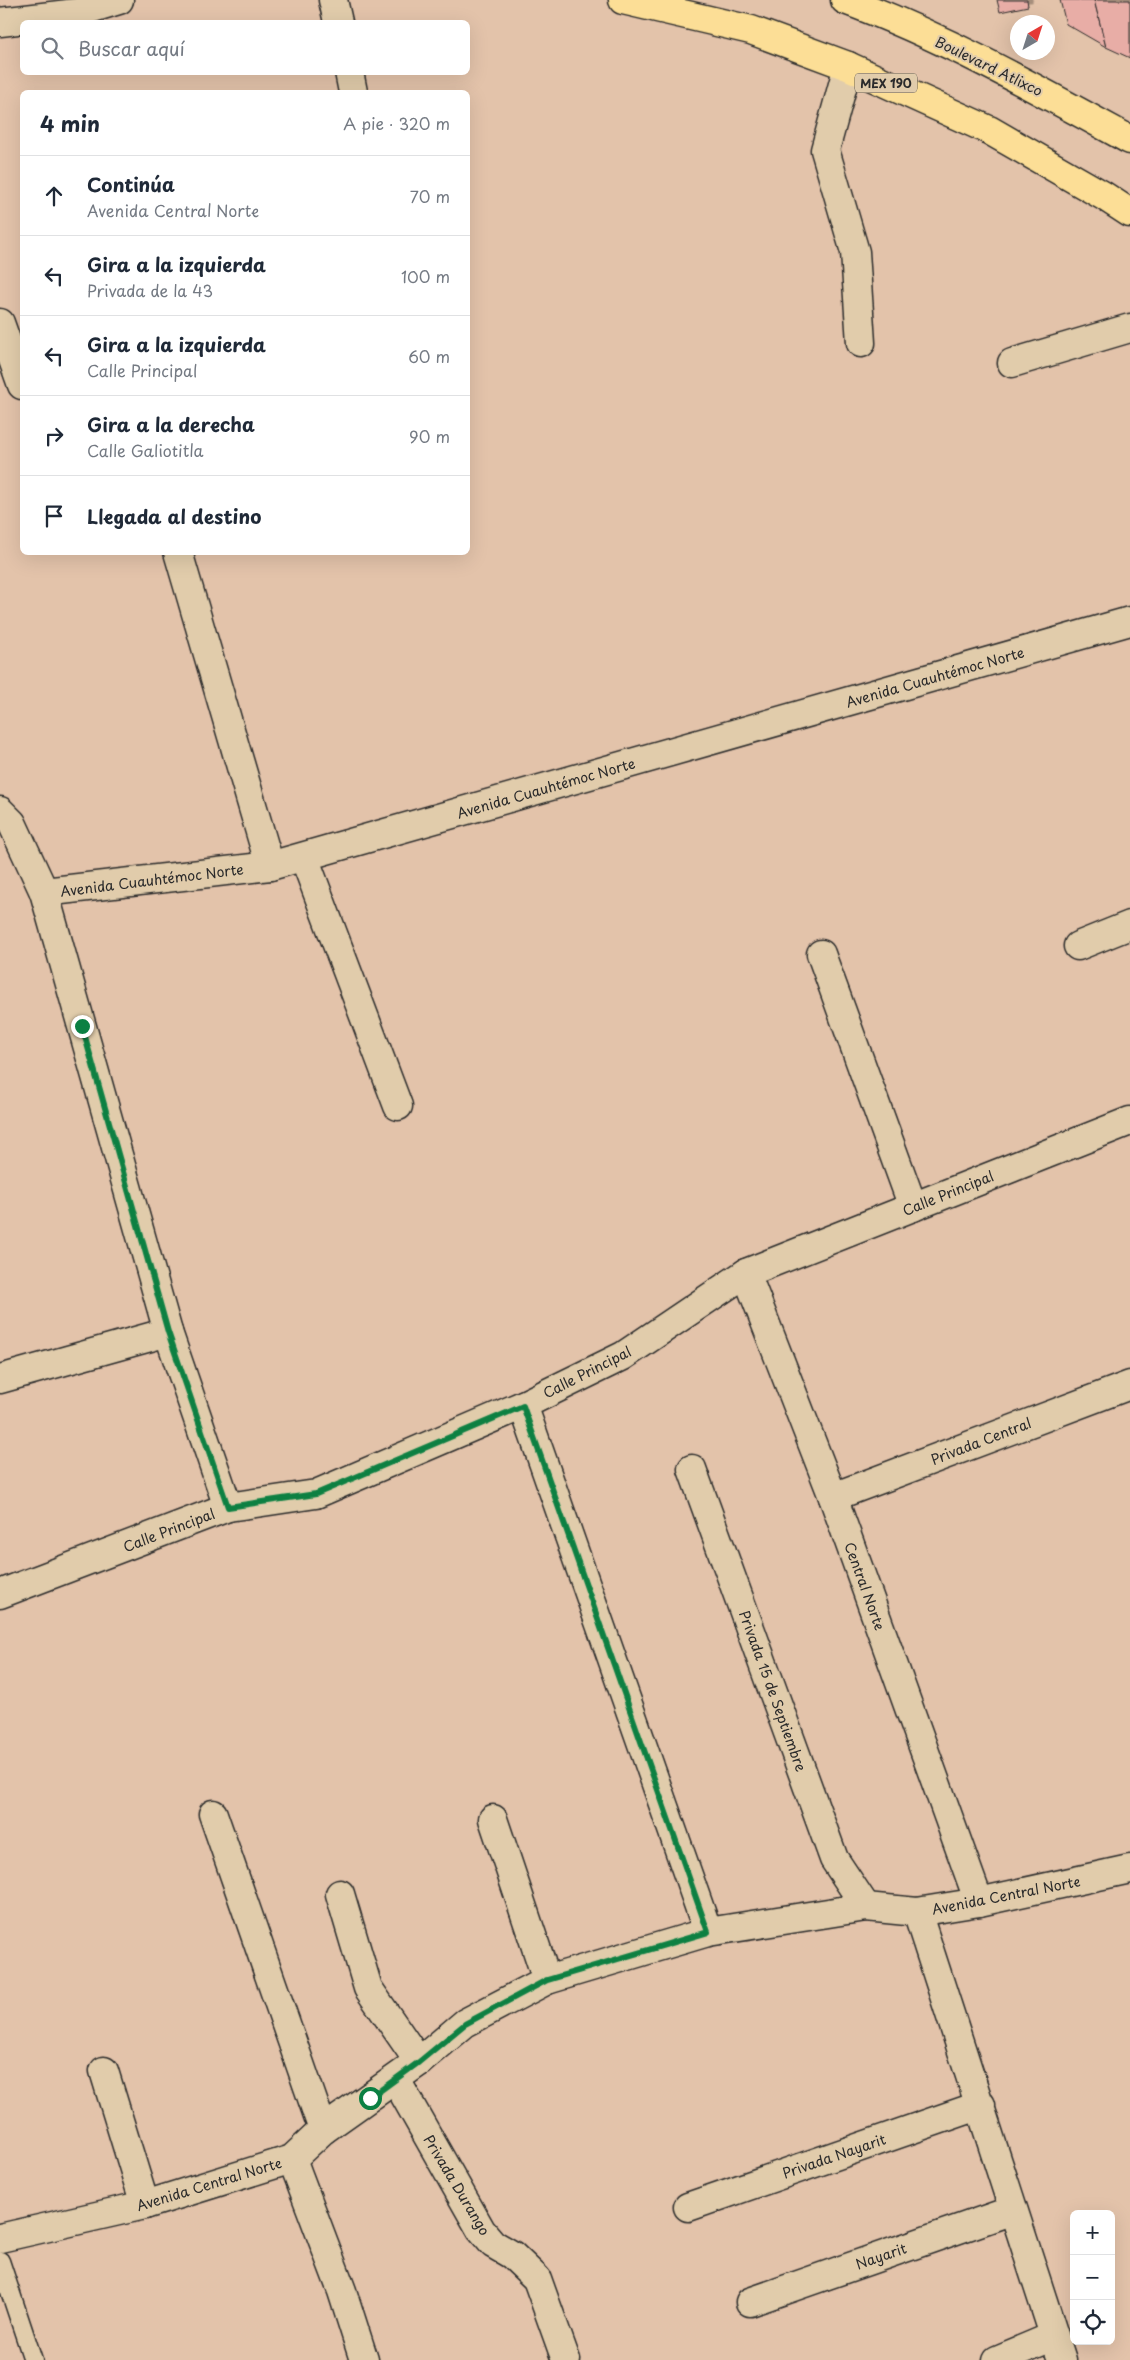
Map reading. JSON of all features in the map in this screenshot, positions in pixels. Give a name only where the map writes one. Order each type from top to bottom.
[{"type":"main road","name":"MEX 190","points":[[623,0],[751,30],[848,66],[989,130],[1130,213]]},
{"type":"main road","name":"Boulevard Atlixco","points":[[844,0],[875,11],[1015,77],[1130,140]]},
{"type":"street","points":[[0,22],[77,14],[120,0]]},
{"type":"street","points":[[333,0],[338,20]]},
{"type":"street","points":[[848,66],[825,150],[855,252],[861,343]]},
{"type":"street","points":[[350,75],[353,90]]},
{"type":"street","points":[[0,323],[20,380]]},
{"type":"street","points":[[1012,363],[1130,328]]},
{"type":"street","points":[[179,555],[270,866]]},
{"type":"street","name":"Avenida Cuauhtémoc Norte","points":[[0,811],[12,823],[44,892],[270,866],[1130,621]]},
{"type":"street","points":[[304,857],[398,1106]]},
{"type":"street","points":[[44,892],[168,1332],[228,1507]]},
{"type":"street","points":[[1078,946],[1130,925]]},
{"type":"street","points":[[821,954],[914,1207]]},
{"type":"street","name":"Calle Principal","points":[[0,1594],[228,1507],[316,1494],[523,1406],[623,1356],[746,1273],[1130,1121]]},
{"type":"street","name":"Central Norte","points":[[746,1273],[833,1497],[979,1902]]},
{"type":"street","points":[[0,1379],[168,1332]]},
{"type":"street","name":"Privada Central","points":[[833,1497],[1130,1385]]},
{"type":"street","points":[[523,1406],[708,1932]]},
{"type":"street","name":"Privada 15 de Septiembre","points":[[692,1469],[834,1859],[866,1907]]},
{"type":"street","points":[[213,1814],[323,2130]]},
{"type":"street","points":[[493,1819],[547,1980]]},
{"type":"street","name":"Avenida Central Norte","points":[[0,2238],[145,2205],[292,2159],[323,2130],[396,2080],[465,2024],[547,1980],[708,1932],[866,1907],[918,1912],[979,1902],[1130,1869]]},
{"type":"street","points":[[340,1894],[368,1988],[419,2062]]},
{"type":"street","points":[[918,1912],[1058,2348],[997,2360]]},
{"type":"street","points":[[104,2071],[145,2205]]},
{"type":"street","name":"Privada Durango","points":[[396,2080],[481,2230],[493,2244],[512,2255],[537,2280],[566,2360]]},
{"type":"street","name":"Privada Nayarit","points":[[688,2207],[981,2105]]},
{"type":"street","points":[[292,2159],[342,2291],[364,2360]]},
{"type":"street","name":"Nayarit","points":[[750,2302],[1013,2210]]},
{"type":"lane","points":[[0,2261],[33,2360]]},
{"type":"building","points":[[997,0],[1027,0],[1028,6],[1000,12]]},
{"type":"building","points":[[1060,0],[1094,0],[1106,47],[1066,24]]},
{"type":"building","points":[[1094,0],[1130,0],[1130,58],[1106,47]]},
{"type":"route","points":[[82,1026],[168,1332],[228,1507],[316,1494],[523,1406],[708,1932],[547,1980],[465,2024],[419,2062],[370,2098]]}]
